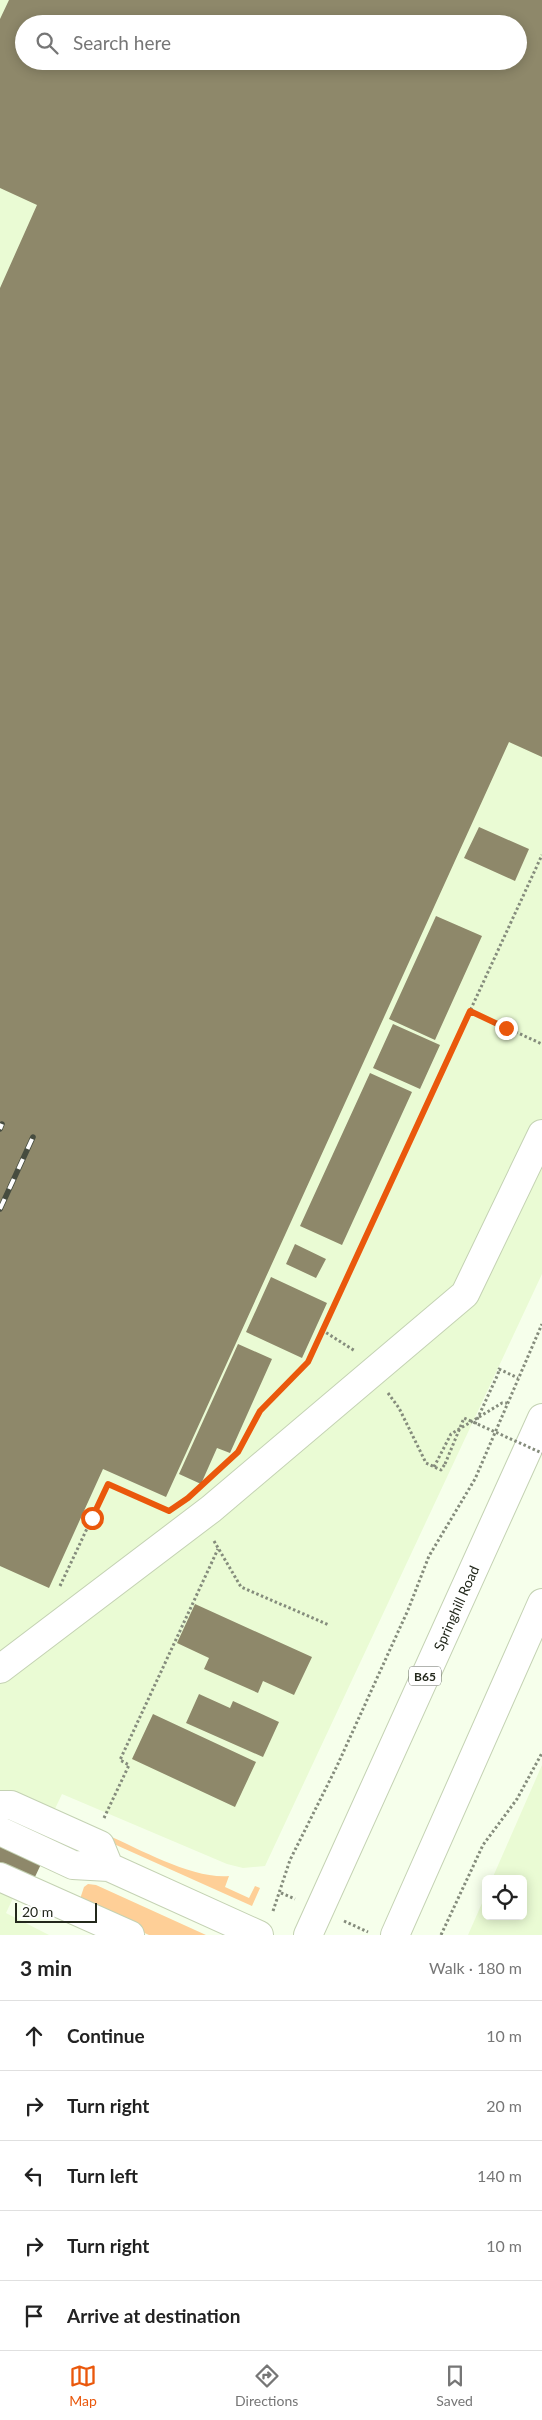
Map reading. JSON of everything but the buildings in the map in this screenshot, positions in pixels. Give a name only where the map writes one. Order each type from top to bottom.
[{"type":"street","points":[[0,1669],[200,1518],[465,1294],[542,1134]]},
{"type":"street","name":"Springhill Road","points":[[308,1935],[542,1418]]},
{"type":"street","points":[[395,1935],[542,1603]]},
{"type":"street","points":[[0,1805],[11,1805],[100,1845],[109,1867]]},
{"type":"street","points":[[0,1831],[73,1865],[109,1867],[259,1935]]},
{"type":"street","points":[[56,1902],[73,1865]]},
{"type":"street","points":[[0,1877],[130,1935]]},
{"type":"street","points":[[56,1902],[94,1935]]},
{"type":"path","points":[[238,1452],[260,1411],[308,1362],[542,854]]},
{"type":"path","points":[[470,1011],[542,1044]]},
{"type":"path","points":[[275,1907],[290,1860],[341,1757],[408,1610],[429,1556],[475,1479],[542,1324]]},
{"type":"path","points":[[475,1424],[500,1370],[518,1378]]},
{"type":"path","points":[[434,1467],[451,1434],[502,1403],[508,1402]]},
{"type":"path","points":[[426,1463],[441,1470],[464,1418],[542,1453]]},
{"type":"path","points":[[60,1586],[108,1484],[169,1511]]},
{"type":"path","points":[[200,1518],[241,1587],[329,1625]]},
{"type":"path","points":[[104,1818],[129,1765],[120,1760],[218,1549]]},
{"type":"path","points":[[441,1935],[482,1845],[517,1799],[542,1753]]},
{"type":"shaded area","points":[[0,0],[542,0],[542,1274],[265,1866],[243,1868],[227,1864],[62,1794],[6,1913],[49,1935],[0,1935]]},
{"type":"shaded area","points":[[542,1765],[542,1935],[468,1935],[482,1903],[482,1920],[527,1920],[527,1875],[494,1875]]},
{"type":"shaded area","points":[[107,1835],[183,1868],[215,1876],[229,1876],[225,1887],[249,1898],[255,1886],[260,1888],[252,1906],[105,1840]]},
{"type":"shaded area","points":[[88,1884],[96,1885],[206,1935],[149,1935],[86,1906],[80,1899],[84,1887]]},
{"type":"railway","points":[[0,1129],[2,1124]]},
{"type":"railway","points":[[0,1209],[33,1137]]},
{"type":"route","points":[[92,1518],[108,1484],[169,1511],[188,1498],[238,1452],[260,1411],[308,1362],[470,1011],[506,1028]]}]
